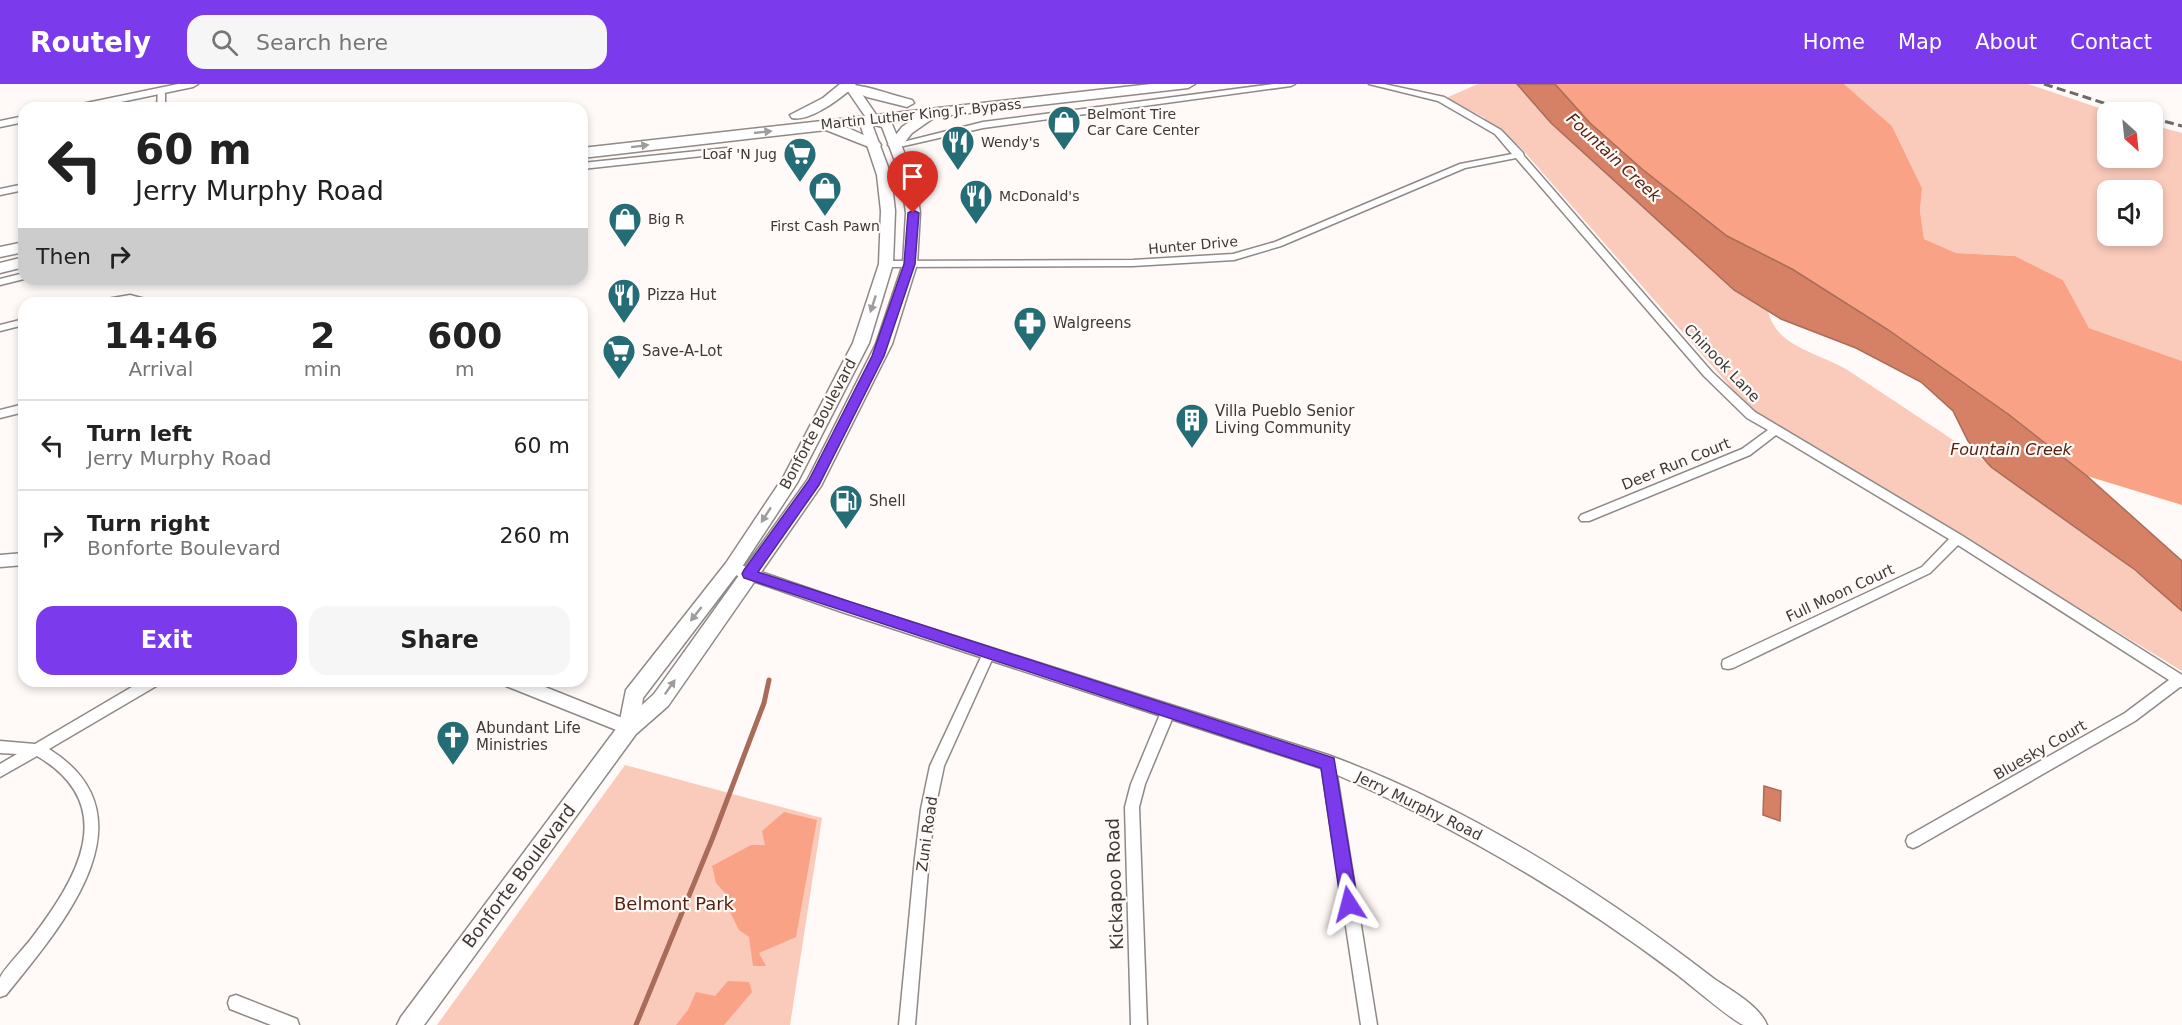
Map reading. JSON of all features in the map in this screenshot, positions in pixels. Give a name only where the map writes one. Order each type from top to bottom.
[{"type":"highway","points":[[797,115],[828,101],[849,84],[872,94],[908,103]]},
{"type":"highway","name":"Martin Luther King Jr. Bypass","points":[[588,152],[827,125],[908,103],[1083,84]]},
{"type":"highway","name":"Martin Luther King Jr. Bypass","points":[[588,138],[797,115],[930,114],[1188,84]]},
{"type":"highway","points":[[895,146],[900,137],[930,114]]},
{"type":"highway","points":[[827,125],[874,145]]},
{"type":"highway","points":[[0,252],[18,248]]},
{"type":"highway","points":[[0,268],[18,264]]},
{"type":"main road","points":[[849,84],[869,113]]},
{"type":"main road","name":"Bonforte Boulevard","points":[[409,1025],[629,728],[660,700],[740,571],[851,363],[861,343],[886,264],[888,200],[884,175],[867,127],[869,113],[886,125],[908,177],[913,213],[910,264],[884,344],[815,482],[740,571]]},
{"type":"street","points":[[107,102],[193,84]]},
{"type":"street","points":[[895,146],[983,124],[1291,84]]},
{"type":"street","name":"Chinook Lane","points":[[1373,84],[1441,99],[1498,132],[1708,374],[1735,402],[1774,431],[1957,538],[2180,681]]},
{"type":"street","points":[[161,91],[161,102]]},
{"type":"street","points":[[0,124],[18,120]]},
{"type":"street","points":[[588,165],[727,151]]},
{"type":"street","name":"Hunter Drive","points":[[886,264],[1133,263],[1234,257],[1278,244],[1463,166],[1520,155]]},
{"type":"street","points":[[0,192],[18,188]]},
{"type":"street","points":[[0,282],[18,278]]},
{"type":"street","points":[[0,328],[18,324]]},
{"type":"street","points":[[0,414],[18,410]]},
{"type":"street","name":"Deer Run Court","points":[[1585,518],[1746,452],[1774,431]]},
{"type":"street","name":"Full Moon Court","points":[[1728,664],[1926,570],[1957,538]]},
{"type":"street","points":[[0,561],[18,560]]},
{"type":"street","name":"Jerry Murphy Road","points":[[740,571],[1328,763],[1423,805],[1524,858],[1641,935],[1756,1025]]},
{"type":"street","name":"Zuni Road","points":[[908,1025],[928,809],[938,766],[989,653]]},
{"type":"street","name":"Bluesky Court","points":[[1913,841],[2130,717],[2180,681]]},
{"type":"street","points":[[0,771],[143,687]]},
{"type":"street","points":[[527,687],[629,728]]},
{"type":"street","name":"Kickapoo Road","points":[[1139,1025],[1132,807],[1138,784],[1168,712]]},
{"type":"street","points":[[0,747],[36,750],[54,761],[82,787],[90,808],[91,839],[80,879],[66,904],[0,989]]},
{"type":"street","points":[[1328,763],[1369,1025]]},
{"type":"street","points":[[236,1003],[291,1025]]},
{"type":"green space","points":[[1478,84],[1517,84],[1551,123],[1632,198],[1734,290],[1768,311],[1773,324],[1790,342],[1849,371],[1934,427],[2062,515],[2143,578],[2182,611],[2182,671],[1749,408],[1520,147],[1483,117],[1446,98]]},
{"type":"green space","points":[[1844,84],[2028,84],[2097,107],[2097,168],[2163,168],[2163,128],[2182,133],[2182,361],[2089,328],[2063,280],[2015,256],[1956,253],[1924,239],[1920,211],[1922,188],[1892,126]]},
{"type":"green space","name":"Belmont Park","points":[[625,765],[822,818],[790,1025],[437,1025]]},
{"type":"shaded area","points":[[1555,84],[1844,84],[1892,126],[1922,188],[1920,211],[1924,239],[1956,253],[2015,256],[2063,280],[2089,328],[2182,361],[2182,505],[2087,476],[2008,414],[1887,329],[1792,269],[1727,236],[1642,169],[1590,123]]},
{"type":"shaded area","points":[[784,812],[817,820],[796,937],[759,953],[766,966],[753,966],[749,937],[739,930],[731,914],[725,893],[716,883],[712,866],[751,845],[765,845],[762,831]]},
{"type":"shaded area","points":[[728,981],[749,982],[752,992],[724,1025],[676,1025],[688,1010],[696,992],[715,996]]},
{"type":"water","name":"Fountain Creek","points":[[1517,84],[1555,84],[1590,123],[1642,169],[1727,236],[1792,269],[1887,329],[2008,414],[2087,476],[2182,561],[2182,611],[2135,570],[1991,467],[1968,441],[1953,411],[1921,382],[1856,348],[1781,319],[1734,290],[1551,123]]},
{"type":"water","points":[[1764,786],[1781,791],[1780,821],[1763,815]]},
{"type":"waterway","points":[[636,1025],[713,837],[764,703],[769,680]]},
{"type":"railway","points":[[2044,84],[2101,102]]},
{"type":"railway","points":[[2163,121],[2182,126]]},
{"type":"place","name":"Belmont Tire Car Care Center","points":[[1064,151]]},
{"type":"place","name":"Wendy's","points":[[958,171]]},
{"type":"place","name":"Loaf 'N Jug","points":[[800,183]]},
{"type":"place","name":"First Cash Pawn","points":[[825,217]]},
{"type":"place","name":"McDonald's","points":[[976,225]]},
{"type":"place","name":"Big R","points":[[625,248]]},
{"type":"place","name":"Pizza Hut","points":[[624,324]]},
{"type":"place","name":"Walgreens","points":[[1030,352]]},
{"type":"place","name":"Save-A-Lot","points":[[619,380]]},
{"type":"place","name":"Villa Pueblo Senior Living Community","points":[[1192,449]]},
{"type":"place","name":"Shell","points":[[846,530]]},
{"type":"place","name":"Abundant Life Ministries","points":[[453,766]]},
{"type":"route","points":[[913,213],[910,264],[884,344],[815,482],[749,574],[1328,763],[1349,904]]}]
